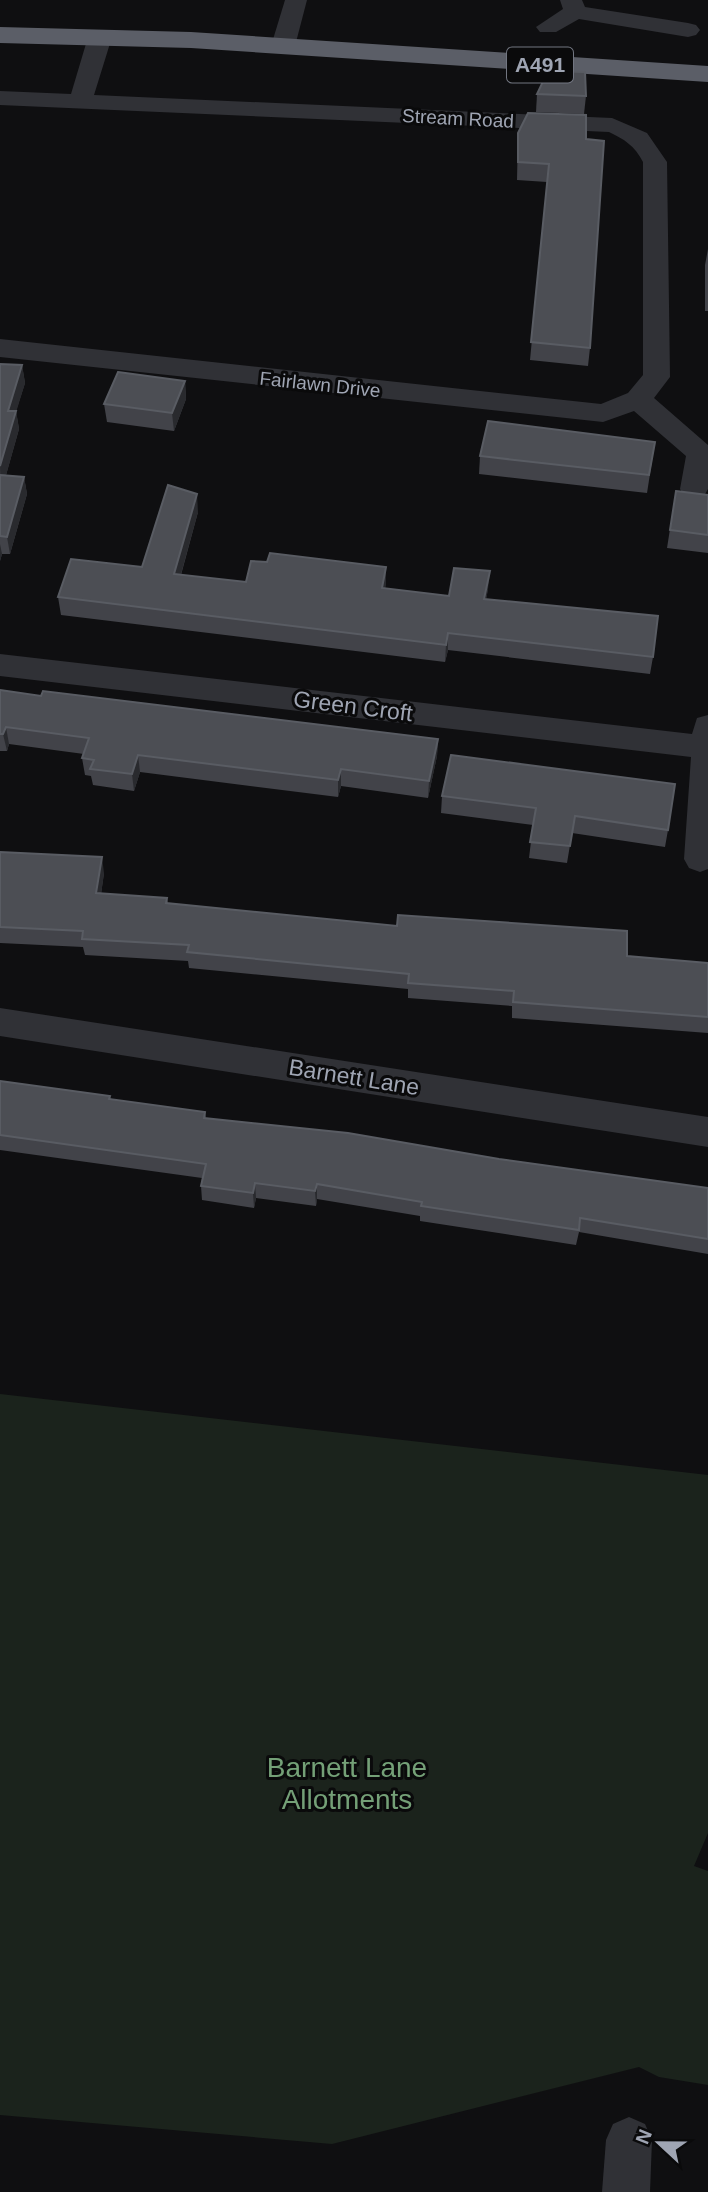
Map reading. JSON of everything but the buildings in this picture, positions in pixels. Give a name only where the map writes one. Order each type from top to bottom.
[{"type":"highway","name":"A491","points":[[0,35],[283,46],[595,69],[708,74]]},
{"type":"street","points":[[283,46],[296,0]]},
{"type":"street","points":[[548,27],[574,6],[688,30]]},
{"type":"street","points":[[81,100],[100,37]]},
{"type":"street","name":"Stream Road","points":[[0,98],[612,125],[629,131],[642,138],[655,162],[657,377],[638,399]]},
{"type":"street","name":"Fairlawn Drive","points":[[0,348],[603,413],[638,399]]},
{"type":"street","points":[[638,399],[704,454],[694,489]]},
{"type":"street","name":"Green Croft","points":[[0,665],[707,736],[700,859]]},
{"type":"street","name":"Barnett Lane","points":[[0,1021],[708,1132]]},
{"type":"street","points":[[626,2192],[629,2140]]},
{"type":"green space","name":"Barnett Lane Allotments","points":[[0,1394],[708,1475],[708,1833],[694,1866],[708,1871],[708,2085],[659,2077],[639,2067],[332,2144],[0,2115]]}]
